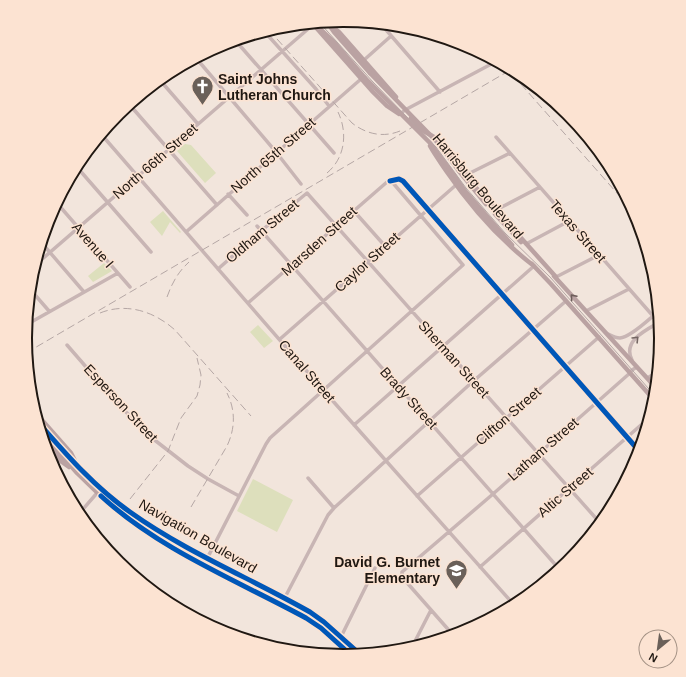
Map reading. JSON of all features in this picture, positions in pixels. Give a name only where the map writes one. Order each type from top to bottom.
[{"type":"main road","name":"Harrisburg Boulevard","points":[[320,28],[363,78],[430,144],[465,191],[503,235],[534,266],[650,395]]},
{"type":"main road","name":"Harrisburg Boulevard","points":[[331,28],[370,73],[439,144],[470,185],[509,230],[556,277],[651,383]]},
{"type":"main road","points":[[333,28],[397,98],[420,128],[439,140],[451,153],[466,175],[556,277]]},
{"type":"main road","points":[[363,78],[383,102],[413,125],[431,147],[456,185],[502,239],[534,266]]},
{"type":"main road","points":[[431,147],[439,140]]},
{"type":"main road","points":[[43,421],[70,453],[80,469]]},
{"type":"main road","name":"Navigation Boulevard","points":[[45,430],[80,469],[128,511],[158,531],[284,598],[324,622],[355,649]]},
{"type":"main road","name":"Navigation Boulevard","points":[[48,440],[76,473],[129,520],[202,565],[281,605],[321,628],[345,650]]},
{"type":"main road","points":[[54,453],[62,462],[76,473]]},
{"type":"main road","points":[[97,493],[100,487]]},
{"type":"main road","points":[[179,552],[183,545]]},
{"type":"street","name":"North 66th Street","points":[[41,261],[306,30]]},
{"type":"street","points":[[386,30],[440,92]]},
{"type":"street","points":[[269,36],[316,89],[329,106]]},
{"type":"street","points":[[364,60],[391,36]]},
{"type":"street","points":[[240,45],[334,153]]},
{"type":"street","points":[[200,62],[276,152],[301,184]]},
{"type":"street","points":[[400,114],[491,64]]},
{"type":"street","name":"North 65th Street","points":[[186,232],[276,152],[363,78]]},
{"type":"street","points":[[163,84],[198,124]]},
{"type":"street","points":[[133,109],[217,205]]},
{"type":"street","name":"Texas Street","points":[[496,137],[653,316]]},
{"type":"street","name":"Canal Street","points":[[105,138],[354,425],[511,601]]},
{"type":"street","points":[[466,175],[510,153]]},
{"type":"street","points":[[80,171],[151,252]]},
{"type":"street","name":"Marsden Street","points":[[248,304],[384,183],[390,181],[421,216]]},
{"type":"street","name":"Caylor Street","points":[[280,339],[456,185]]},
{"type":"street","points":[[496,210],[540,187]]},
{"type":"street","name":"Sherman Street","points":[[307,193],[597,519]]},
{"type":"street","name":"Oldham Street","points":[[218,269],[307,193]]},
{"type":"street","points":[[228,194],[247,215]]},
{"type":"street","name":"Avenue I","points":[[61,208],[130,287]]},
{"type":"street","points":[[353,210],[385,246]]},
{"type":"street","points":[[202,565],[210,553],[270,438],[462,267],[463,265],[461,262],[421,216]]},
{"type":"street","points":[[526,244],[569,221]]},
{"type":"street","name":"Brady Street","points":[[257,226],[556,565]]},
{"type":"street","points":[[45,247],[84,292]]},
{"type":"street","points":[[556,277],[599,254]]},
{"type":"street","points":[[354,425],[534,266]]},
{"type":"street","points":[[32,321],[118,273]]},
{"type":"street","points":[[586,311],[629,289]]},
{"type":"street","points":[[35,294],[49,311]]},
{"type":"street","points":[[281,605],[328,516],[334,508],[473,381],[566,301]]},
{"type":"street","points":[[606,333],[614,337],[621,338],[627,336],[653,316]]},
{"type":"street","points":[[634,363],[629,352],[631,344],[636,338],[654,327]]},
{"type":"street","name":"Clifton Street","points":[[417,496],[599,337]]},
{"type":"street","name":"Esperson Street","points":[[67,345],[120,406],[152,438],[194,470],[239,496]]},
{"type":"street","name":"Latham Street","points":[[431,610],[402,577],[401,574],[404,570],[637,367]]},
{"type":"street","points":[[647,378],[652,375]]},
{"type":"street","name":"Altic Street","points":[[480,567],[643,424]]},
{"type":"street","points":[[308,478],[334,508]]},
{"type":"street","points":[[83,510],[97,493]]},
{"type":"street","points":[[544,577],[564,558]]},
{"type":"street","points":[[338,643],[375,568]]},
{"type":"street","points":[[415,641],[431,610],[449,631]]},
{"type":"green space","points":[[185,144],[191,145],[216,173],[205,183],[177,151]]},
{"type":"green space","points":[[163,211],[181,232],[180,233],[170,222],[162,236],[150,222]]},
{"type":"green space","points":[[104,263],[112,271],[93,282],[88,276]]},
{"type":"green space","points":[[258,325],[273,341],[264,348],[250,332]]},
{"type":"green space","points":[[253,479],[293,500],[277,532],[237,511]]},
{"type":"tram line","points":[[324,28],[373,82],[436,147],[466,188],[505,233],[550,277],[650,391]]},
{"type":"railway","points":[[274,35],[357,127],[375,134],[387,134],[400,131]]},
{"type":"railway","points":[[32,349],[505,73]]},
{"type":"railway","points":[[517,80],[619,196]]},
{"type":"railway","points":[[327,173],[338,160],[343,145],[343,128],[338,112]]},
{"type":"railway","points":[[167,297],[176,278],[189,262]]},
{"type":"railway","points":[[100,313],[120,308],[140,311],[159,318],[175,330],[251,416]]},
{"type":"railway","points":[[130,499],[168,451],[181,418],[197,396],[201,375],[197,358]]},
{"type":"railway","points":[[191,507],[230,440],[233,427],[233,413],[227,393]]},
{"type":"railway","points":[[257,637],[272,642]]},
{"type":"cycle path","points":[[390,181],[399,179],[403,181],[635,447]]},
{"type":"cycle path","points":[[45,431],[92,481],[130,512],[173,540],[310,612],[324,622],[355,649]]},
{"type":"cycle path","points":[[101,496],[124,515],[173,548],[306,618],[321,628],[345,650]]},
{"type":"place","name":"Saint Johns Lutheran Church","points":[[202,106]]},
{"type":"place","name":"David G. Burnet Elementary","points":[[456,590]]}]
